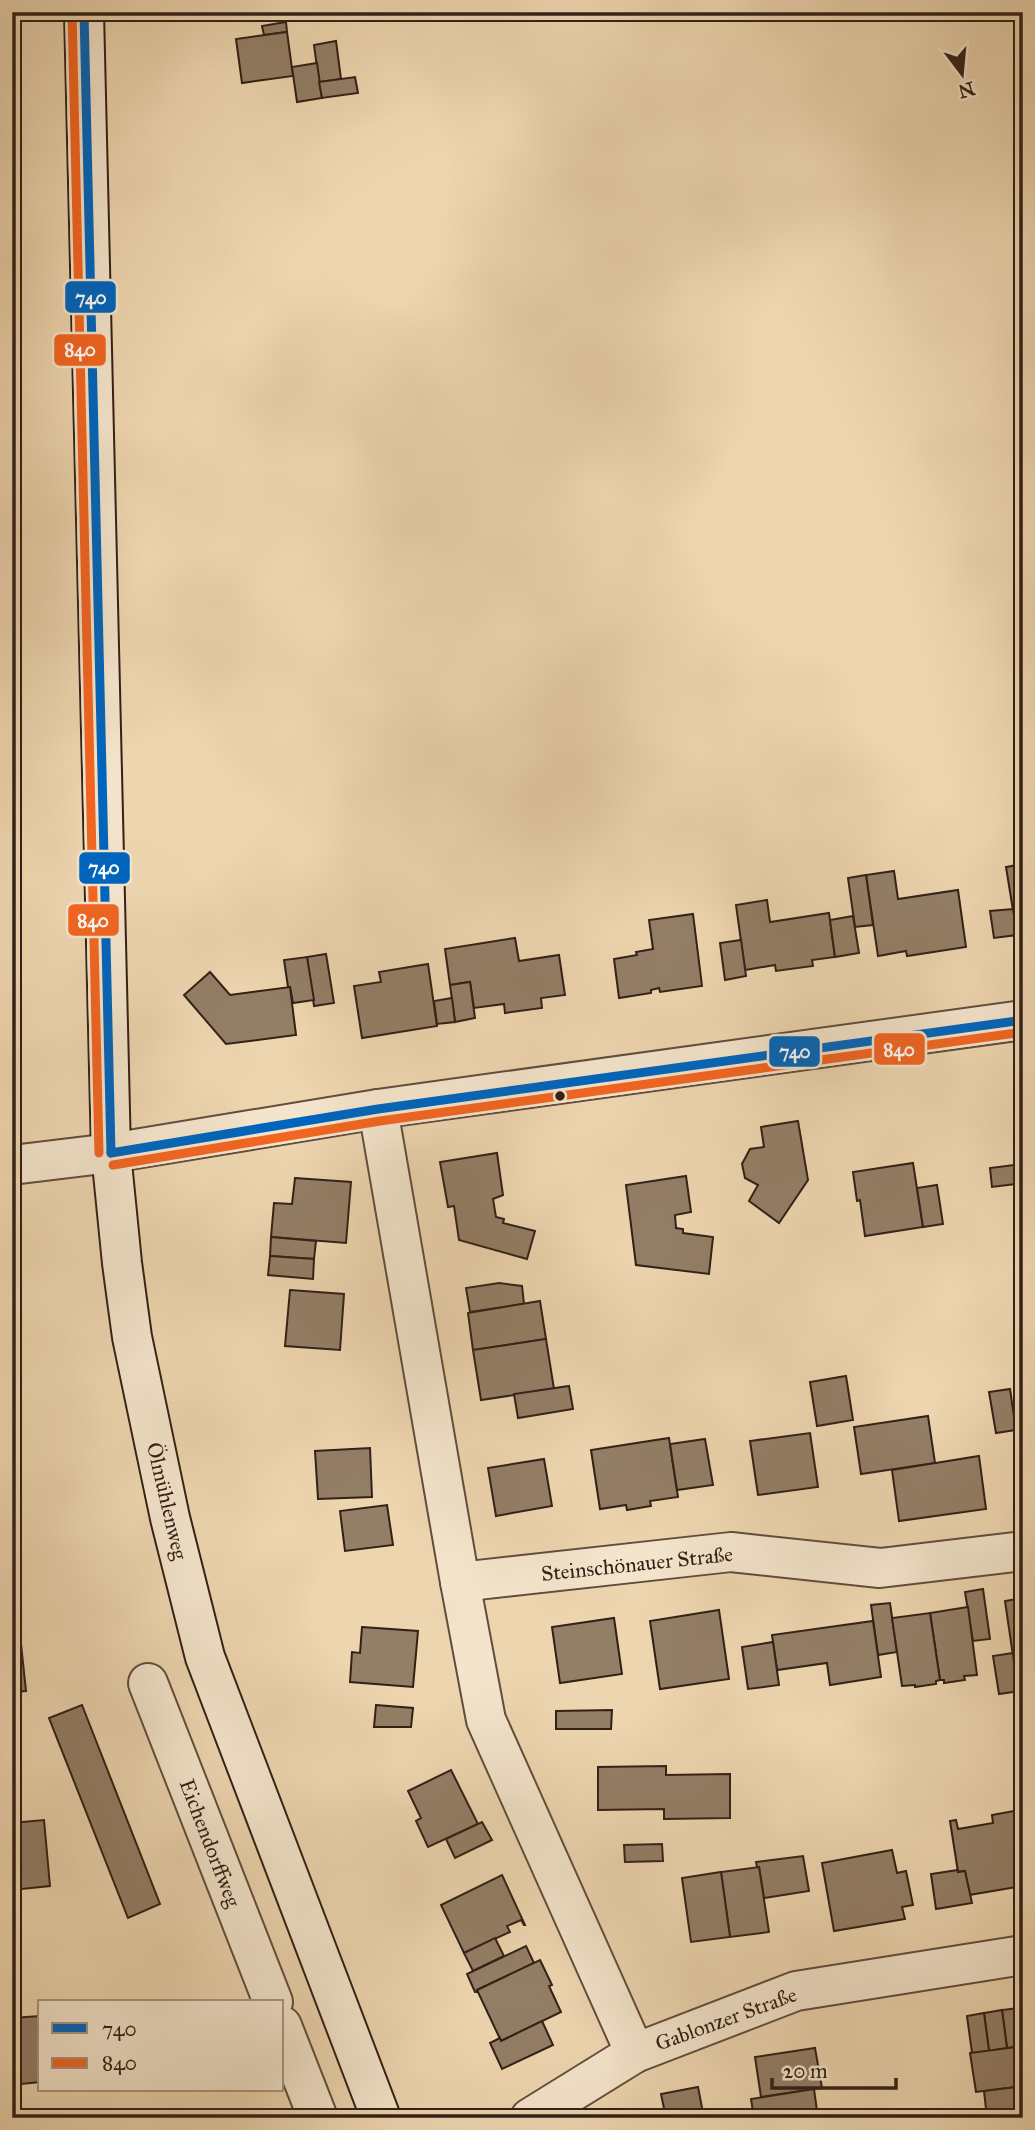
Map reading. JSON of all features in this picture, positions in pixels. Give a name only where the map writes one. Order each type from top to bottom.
[{"type":"street","name":"Ölmühlenweg","points":[[84,12],[111,1153],[132,1337],[170,1518],[205,1657],[381,2118]]},
{"type":"street","points":[[12,1165],[111,1153],[378,1109],[1023,1020]]},
{"type":"street","points":[[378,1109],[486,1720],[635,2053]]},
{"type":"street","name":"Steinschönauer Straße","points":[[460,1582],[731,1552],[880,1569],[1023,1551]]},
{"type":"street","name":"Eichendorffweg","points":[[148,1683],[272,2000]]},
{"type":"street","name":"Gablonzer Straße","points":[[530,2118],[635,2053],[796,1991],[1023,1955]]},
{"type":"street","points":[[284,2031],[318,2118]]},
{"type":"building","points":[[286,22],[287,32],[264,35],[262,26]]},
{"type":"building","points":[[287,32],[293,76],[242,83],[236,39]]},
{"type":"building","points":[[336,41],[341,79],[319,82],[314,45]]},
{"type":"building","points":[[317,63],[322,98],[297,102],[292,67]]},
{"type":"building","points":[[355,77],[358,93],[322,98],[319,82]]},
{"type":"building","points":[[1023,864],[1023,934],[1017,935],[1006,867]]},
{"type":"building","points":[[894,871],[898,899],[958,890],[966,947],[907,956],[906,951],[878,956],[866,875]]},
{"type":"building","points":[[866,875],[873,925],[855,927],[848,878]]},
{"type":"building","points":[[767,900],[770,922],[829,913],[835,957],[812,960],[813,966],[776,971],[775,965],[745,970],[736,905]]},
{"type":"building","points":[[1013,909],[1017,935],[994,938],[990,911]]},
{"type":"building","points":[[693,914],[702,986],[660,992],[659,988],[651,990],[651,993],[619,998],[614,959],[653,949],[649,920]]},
{"type":"building","points":[[853,916],[859,953],[835,957],[830,920]]},
{"type":"building","points":[[515,938],[519,961],[559,955],[565,995],[541,998],[542,1008],[505,1013],[504,1004],[474,1008],[470,982],[450,985],[445,949]]},
{"type":"building","points":[[741,940],[746,976],[725,980],[720,943]]},
{"type":"building","points":[[326,954],[334,1003],[314,1006],[307,957]]},
{"type":"building","points":[[307,957],[314,1000],[293,1003],[284,960]]},
{"type":"building","points":[[428,964],[437,1026],[362,1038],[354,986],[381,982],[379,972]]},
{"type":"building","points":[[210,972],[230,995],[290,987],[296,1035],[226,1044],[184,995]]},
{"type":"building","points":[[470,982],[475,1018],[455,1022],[450,985]]},
{"type":"building","points":[[452,998],[455,1022],[437,1024],[434,1001]]},
{"type":"building","points":[[798,1121],[808,1180],[779,1223],[749,1201],[758,1185],[745,1178],[742,1164],[750,1149],[764,1147],[761,1127]]},
{"type":"building","points":[[497,1153],[503,1195],[493,1199],[496,1217],[504,1219],[503,1223],[535,1231],[527,1259],[459,1240],[454,1206],[448,1207],[440,1162]]},
{"type":"building","points":[[913,1163],[923,1227],[865,1236],[853,1172]]},
{"type":"building","points":[[1023,1164],[1023,1183],[992,1187],[990,1168]]},
{"type":"building","points":[[686,1176],[691,1212],[675,1215],[676,1228],[683,1229],[683,1233],[713,1237],[709,1274],[636,1265],[626,1185]]},
{"type":"building","points":[[295,1178],[351,1182],[346,1243],[271,1237],[274,1203],[292,1204]]},
{"type":"building","points":[[937,1185],[943,1224],[923,1227],[917,1188]]},
{"type":"building","points":[[271,1237],[316,1241],[314,1259],[270,1256]]},
{"type":"building","points":[[270,1256],[314,1259],[313,1279],[268,1275]]},
{"type":"building","points":[[499,1283],[522,1286],[524,1304],[470,1312],[466,1288]]},
{"type":"building","points":[[290,1290],[344,1294],[340,1350],[285,1346]]},
{"type":"building","points":[[540,1301],[546,1339],[473,1350],[468,1313]]},
{"type":"building","points":[[546,1339],[554,1389],[481,1400],[473,1350]]},
{"type":"building","points":[[846,1376],[853,1420],[817,1426],[810,1382]]},
{"type":"building","points":[[569,1386],[573,1409],[518,1418],[514,1394]]},
{"type":"building","points":[[1010,1389],[1016,1430],[996,1433],[989,1392]]},
{"type":"building","points":[[928,1416],[935,1463],[861,1474],[854,1427]]},
{"type":"building","points":[[810,1433],[818,1487],[758,1495],[750,1441]]},
{"type":"building","points":[[669,1438],[678,1497],[650,1501],[651,1506],[627,1510],[626,1505],[600,1509],[591,1450]]},
{"type":"building","points":[[705,1439],[713,1485],[677,1490],[670,1444]]},
{"type":"building","points":[[370,1448],[372,1497],[318,1499],[315,1451]]},
{"type":"building","points":[[979,1456],[986,1509],[899,1521],[892,1470]]},
{"type":"building","points":[[544,1459],[552,1506],[496,1516],[488,1468]]},
{"type":"building","points":[[387,1505],[393,1545],[345,1551],[340,1511]]},
{"type":"building","points":[[983,1589],[990,1639],[973,1641],[965,1592]]},
{"type":"building","points":[[1023,1598],[1023,1662],[1014,1663],[1005,1601]]},
{"type":"building","points":[[890,1603],[897,1652],[878,1655],[871,1605]]},
{"type":"building","points":[[968,1607],[977,1675],[944,1683],[944,1680],[940,1680],[930,1613]]},
{"type":"building","points":[[719,1610],[729,1679],[660,1689],[650,1621]]},
{"type":"building","points":[[930,1613],[940,1680],[936,1681],[936,1684],[902,1686],[892,1618]]},
{"type":"building","points":[[614,1618],[622,1674],[560,1683],[552,1627]]},
{"type":"building","points":[[873,1621],[881,1677],[830,1685],[827,1663],[777,1670],[772,1635]]},
{"type":"building","points":[[12,1625],[19,1625],[26,1691],[12,1692]]},
{"type":"building","points":[[362,1627],[418,1631],[413,1687],[350,1682],[352,1652],[360,1653]]},
{"type":"building","points":[[773,1642],[779,1685],[748,1689],[742,1647]]},
{"type":"building","points":[[1013,1653],[1020,1691],[999,1694],[993,1656]]},
{"type":"building","points":[[82,1705],[160,1904],[128,1918],[49,1718]]},
{"type":"building","points":[[376,1705],[413,1708],[411,1727],[374,1727]]},
{"type":"building","points":[[612,1710],[611,1729],[556,1729],[556,1711]]},
{"type":"building","points":[[666,1766],[666,1775],[730,1774],[730,1818],[664,1819],[664,1809],[598,1810],[598,1767]]},
{"type":"building","points":[[451,1770],[478,1824],[428,1847],[416,1821],[421,1818],[408,1791]]},
{"type":"building","points":[[1019,1810],[1023,1833],[1023,1886],[969,1895],[965,1871],[958,1872],[950,1821],[956,1820],[958,1829],[993,1823],[992,1815]]},
{"type":"building","points":[[44,1820],[50,1886],[12,1890],[12,1823]]},
{"type":"building","points":[[482,1822],[492,1840],[455,1858],[446,1839]]},
{"type":"building","points":[[662,1844],[663,1861],[625,1862],[624,1845]]},
{"type":"building","points":[[892,1850],[897,1873],[906,1871],[913,1905],[902,1907],[905,1919],[834,1931],[822,1863]]},
{"type":"building","points":[[803,1856],[809,1891],[764,1898],[756,1862]]},
{"type":"building","points":[[759,1867],[769,1932],[730,1937],[721,1872]]},
{"type":"building","points":[[965,1871],[972,1903],[936,1909],[931,1874]]},
{"type":"building","points":[[721,1872],[730,1937],[691,1942],[682,1878]]},
{"type":"building","points":[[502,1875],[525,1925],[521,1920],[507,1926],[510,1932],[464,1953],[441,1905]]},
{"type":"building","points":[[495,1938],[504,1956],[473,1971],[464,1953]]},
{"type":"building","points":[[526,1946],[534,1963],[475,1992],[467,1974]]},
{"type":"building","points":[[540,1960],[561,2012],[501,2041],[477,1990]]},
{"type":"building","points":[[1019,2008],[1023,2046],[1007,2048],[1002,2010]]},
{"type":"building","points":[[1002,2010],[1007,2048],[989,2051],[984,2013]]},
{"type":"building","points":[[984,2013],[989,2051],[972,2053],[967,2016]]},
{"type":"building","points":[[38,2016],[38,2082],[12,2085],[12,2018]]},
{"type":"building","points":[[542,2021],[553,2045],[502,2069],[490,2043],[500,2038],[501,2041]]},
{"type":"building","points":[[1023,2046],[1023,2086],[976,2092],[970,2053]]},
{"type":"building","points":[[815,2048],[822,2088],[761,2097],[755,2057]]},
{"type":"building","points":[[1023,2086],[1023,2118],[987,2118],[984,2091]]},
{"type":"building","points":[[698,2087],[704,2118],[666,2118],[661,2094]]},
{"type":"building","points":[[814,2089],[818,2118],[754,2118],[751,2099]]},
{"type":"transit line","name":"840","points":[[72,12],[99,1153]]},
{"type":"transit line","name":"740","points":[[84,12],[111,1153]]},
{"type":"transit line","name":"740","points":[[111,1153],[378,1109],[1023,1020]]},
{"type":"transit line","name":"840","points":[[113,1165],[380,1121],[1023,1032]]}]
